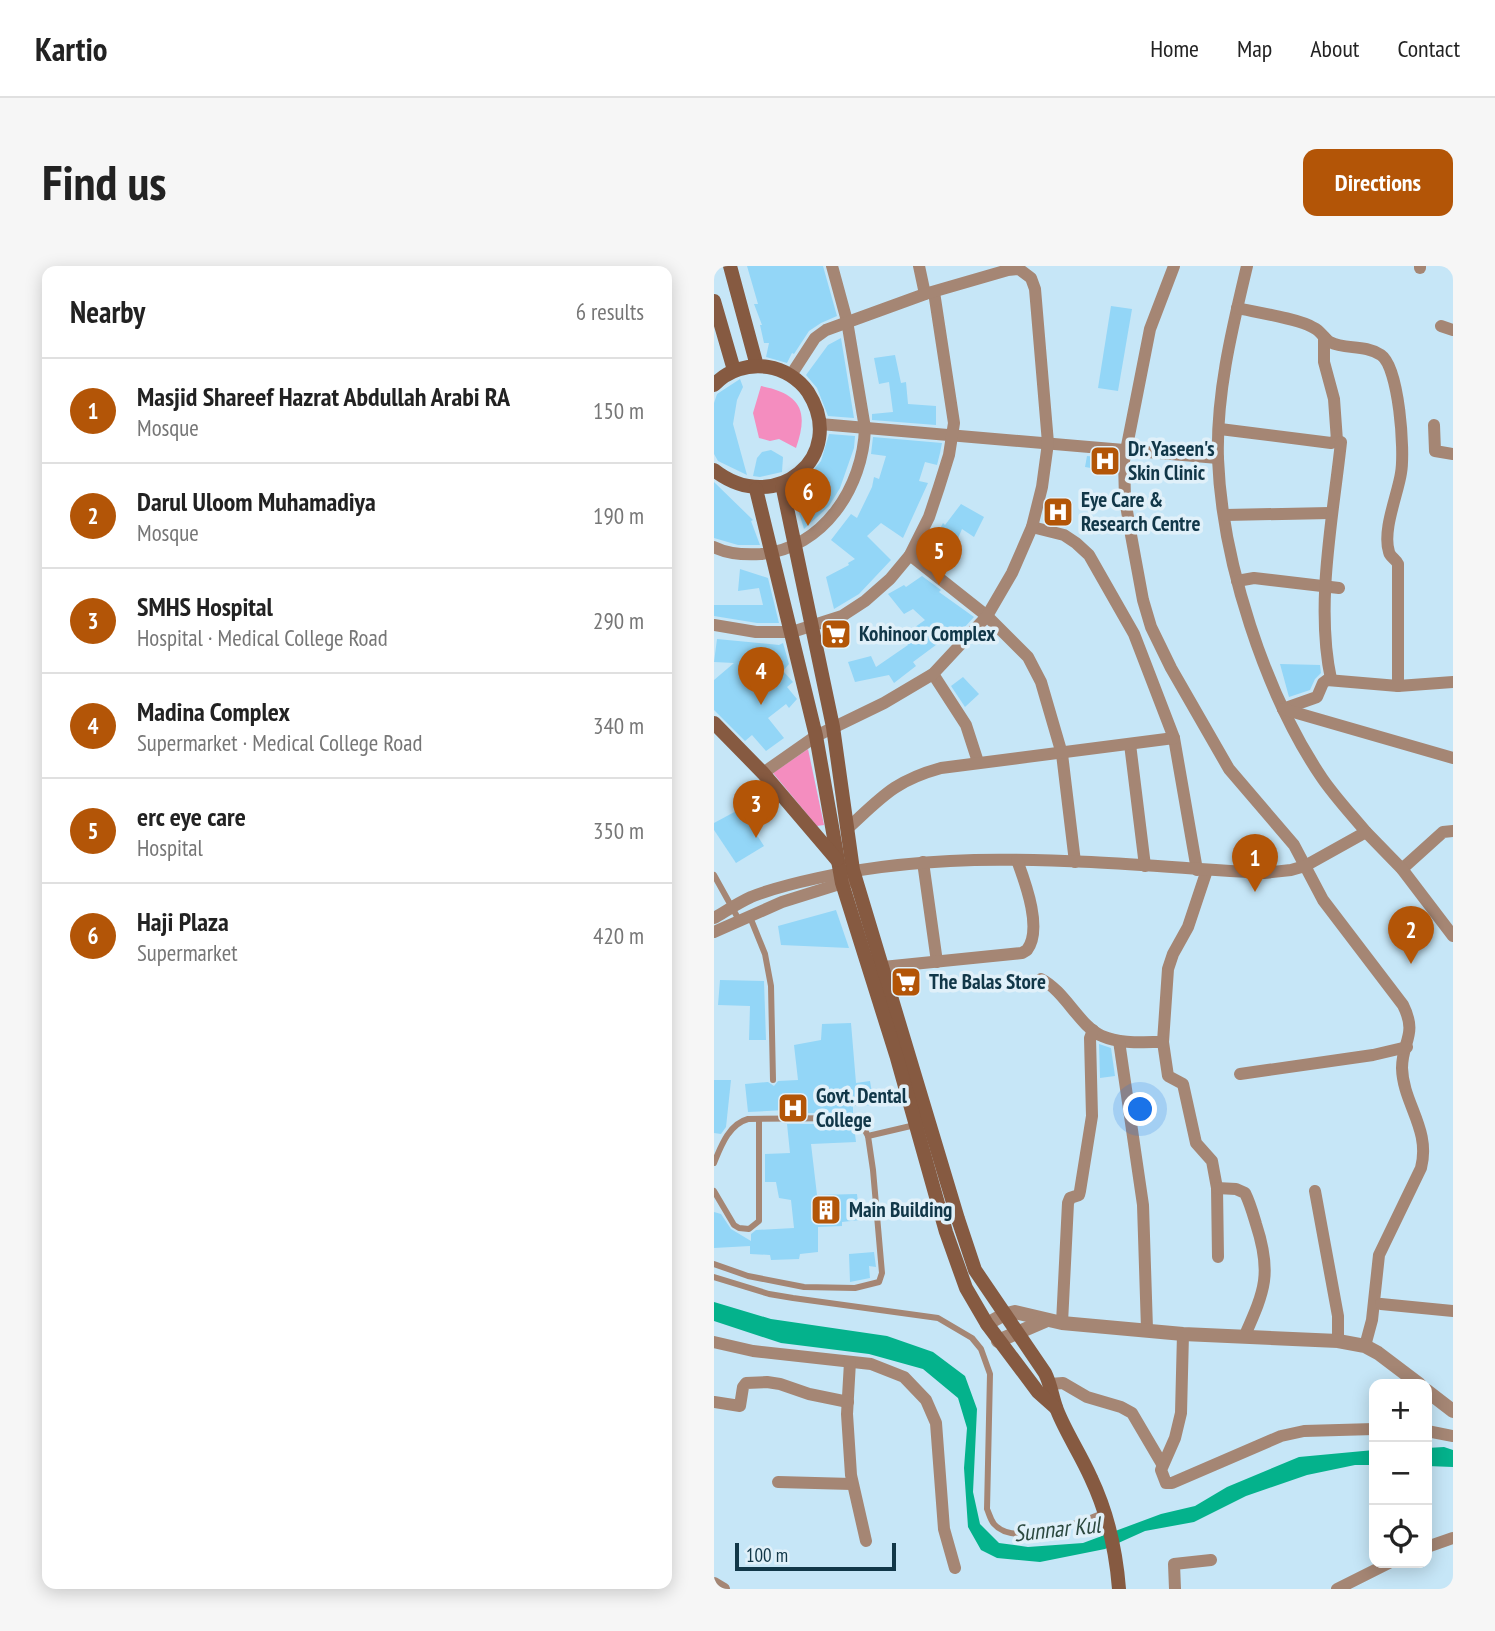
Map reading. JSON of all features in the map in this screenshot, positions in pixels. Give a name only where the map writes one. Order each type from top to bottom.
[{"type":"main road","points":[[730,266],[757,366]]},
{"type":"main road","points":[[714,301],[734,370]]},
{"type":"main road","points":[[714,385],[734,370],[757,366],[772,367],[791,375],[804,385],[815,403],[820,424],[818,442],[812,458],[801,472],[782,484],[756,488],[740,486],[726,480],[714,470]]},
{"type":"main road","points":[[782,484],[833,727],[847,829],[846,873]]},
{"type":"main road","points":[[756,488],[792,632],[846,873],[946,1232],[962,1277],[987,1324],[1038,1392],[1057,1409]]},
{"type":"main road","points":[[714,723],[763,773],[846,873],[883,967],[975,1270],[1050,1384],[1057,1409],[1106,1515],[1116,1553],[1119,1589]]},
{"type":"street","points":[[714,547],[725,552],[754,554],[794,547],[818,532],[834,515],[848,492],[864,444],[865,428],[847,321],[832,266]]},
{"type":"street","points":[[714,625],[756,632],[792,632],[842,616],[865,601],[890,579],[910,555],[929,517],[953,435],[952,406],[929,293],[919,266]]},
{"type":"street","points":[[1174,266],[1150,329],[1125,450],[1125,499],[1143,600],[1160,647],[1229,769],[1310,863],[1323,900],[1403,1005],[1410,1024],[1404,1078],[1422,1135],[1424,1155],[1421,1168],[1379,1255],[1374,1310],[1365,1346]]},
{"type":"street","points":[[1247,266],[1226,361],[1218,458],[1237,581],[1261,654],[1283,709],[1323,779],[1366,832],[1402,869],[1453,936]]},
{"type":"street","points":[[763,773],[816,736],[884,703],[933,674],[987,616],[1012,573],[1032,527],[1042,486],[1048,443],[1035,289],[1023,268],[929,293],[847,321],[819,334],[791,375]]},
{"type":"street","points":[[1237,308],[1308,325],[1335,344],[1364,348],[1383,356],[1390,363],[1403,457],[1390,519],[1388,549],[1398,564],[1398,686]]},
{"type":"street","points":[[1220,429],[1310,441],[1337,441],[1334,399],[1324,362],[1324,337]]},
{"type":"street","points":[[820,424],[1218,458]]},
{"type":"street","points":[[1434,425],[1435,450],[1453,454]]},
{"type":"street","points":[[1331,680],[1325,653],[1333,587],[1341,442]]},
{"type":"street","points":[[1225,515],[1330,513]]},
{"type":"street","points":[[1032,527],[1064,535],[1088,555],[1134,634],[1174,737],[1202,870],[1188,928],[1170,962],[1163,1042],[1167,1076],[1183,1084],[1196,1143],[1211,1157],[1217,1188],[1218,1257]]},
{"type":"street","points":[[910,555],[987,616],[1028,657],[1041,682],[1062,754],[1075,862]]},
{"type":"street","points":[[1237,581],[1254,578],[1333,587]]},
{"type":"street","points":[[933,674],[966,725],[978,762]]},
{"type":"street","points":[[1283,709],[1317,697],[1324,681],[1398,686],[1453,682]]},
{"type":"street","points":[[1283,709],[1453,758]]},
{"type":"street","points":[[847,829],[885,794],[915,775],[978,762],[1062,754],[1174,737]]},
{"type":"street","points":[[1130,744],[1145,866]]},
{"type":"street","points":[[1402,869],[1443,832],[1453,831]]},
{"type":"street","points":[[714,918],[775,888],[846,873],[923,862],[1017,860],[1264,873],[1310,863],[1366,832]]},
{"type":"street","points":[[883,967],[1022,953],[1030,947],[1031,902],[1017,860]]},
{"type":"street","points":[[923,862],[937,961]]},
{"type":"street","points":[[714,932],[846,873]]},
{"type":"street","points":[[1041,979],[1055,988],[1093,1030],[1103,1037],[1119,1041],[1163,1042]]},
{"type":"street","points":[[1062,1323],[1068,1201],[1079,1195],[1092,1116],[1090,1038],[1093,1030]]},
{"type":"street","points":[[1119,1041],[1143,1205],[1147,1329]]},
{"type":"street","points":[[1240,1074],[1373,1055],[1408,1047]]},
{"type":"street","points":[[1217,1188],[1236,1189],[1245,1194],[1264,1247],[1266,1261],[1263,1290],[1245,1335]]},
{"type":"street","points":[[1315,1191],[1338,1316],[1338,1340]]},
{"type":"street","points":[[1381,1304],[1453,1311]]},
{"type":"street","points":[[987,1324],[1015,1312],[1062,1323],[1182,1334],[1338,1340],[1365,1346],[1412,1379]]},
{"type":"street","points":[[998,1341],[1047,1320]]},
{"type":"street","points":[[1182,1334],[1181,1413],[1175,1438],[1162,1464],[1163,1481],[1172,1483],[1281,1436],[1304,1431],[1369,1429]]},
{"type":"street","points":[[714,1342],[752,1350],[872,1364],[904,1377],[926,1400],[936,1423],[944,1530],[955,1568]]},
{"type":"street","points":[[850,1362],[848,1402],[852,1484],[866,1541]]},
{"type":"street","points":[[714,1402],[740,1406],[746,1383],[767,1382],[848,1402]]},
{"type":"street","points":[[1050,1384],[1063,1383],[1087,1397],[1132,1413],[1162,1464]]},
{"type":"street","points":[[1432,1395],[1453,1411]]},
{"type":"street","points":[[1432,1432],[1453,1436]]},
{"type":"street","points":[[778,1482],[852,1484]]},
{"type":"street","points":[[1432,1545],[1453,1538]]},
{"type":"street","points":[[1175,1589],[1174,1564],[1211,1560]]},
{"type":"street","points":[[1337,1589],[1379,1568]]},
{"type":"street","points":[[714,1583],[724,1589]]},
{"type":"lane","points":[[714,877],[733,908],[744,918],[765,954],[771,986],[773,1080]]},
{"type":"lane","points":[[714,1163],[735,1125],[740,1121],[852,1118],[861,1123],[868,1136],[873,1170],[882,1273],[879,1282],[855,1288],[804,1287],[748,1276],[714,1264]]},
{"type":"lane","points":[[714,1191],[739,1228],[748,1229],[759,1221],[759,1119]]},
{"type":"lane","points":[[868,1136],[915,1125]]},
{"type":"lane","points":[[714,1277],[793,1298],[938,1318],[962,1330],[981,1349],[990,1374],[987,1508],[994,1524],[1007,1532],[1035,1533],[1106,1515]]},
{"type":"lane","points":[[972,1338],[987,1324]]},
{"type":"shaded area","points":[[761,386],[785,394],[798,406],[802,424],[796,448],[779,439],[770,441],[759,438],[753,413]]},
{"type":"shaded area","points":[[808,749],[824,825],[817,826],[773,773]]},
{"type":"shaded area","points":[[714,1302],[771,1319],[887,1336],[933,1352],[965,1376],[977,1409],[973,1492],[980,1524],[999,1543],[1028,1547],[1083,1543],[1161,1514],[1195,1506],[1227,1487],[1299,1457],[1369,1450],[1369,1465],[1355,1465],[1307,1475],[1246,1496],[1194,1522],[1145,1531],[1105,1549],[1040,1562],[997,1558],[981,1550],[968,1527],[964,1468],[967,1428],[958,1398],[923,1369],[869,1354],[781,1343],[714,1321]]},
{"type":"shaded area","points":[[1432,1448],[1453,1450],[1453,1467],[1432,1466]]},
{"type":"building","points":[[747,266],[823,266],[837,316],[809,331],[787,363],[766,357],[769,343],[764,343],[762,325],[754,304],[758,304]]},
{"type":"building","points":[[1111,306],[1132,309],[1118,391],[1098,388]]},
{"type":"building","points":[[841,338],[854,418],[828,416],[817,388],[806,375],[828,345]]},
{"type":"building","points":[[895,355],[901,383],[906,382],[908,404],[936,406],[936,425],[872,420],[872,414],[893,412],[889,382],[879,384],[874,358]]},
{"type":"building","points":[[740,379],[743,387],[737,400],[733,424],[747,475],[718,461],[714,454],[714,403],[717,394]]},
{"type":"building","points":[[829,434],[855,436],[854,448],[840,488],[829,506],[804,529],[796,503],[804,481],[821,461]]},
{"type":"building","points":[[873,437],[942,443],[937,465],[925,462],[919,481],[928,483],[903,538],[881,523],[867,536],[891,560],[859,594],[834,609],[826,577],[855,559],[831,540],[851,514],[857,518],[874,477],[879,479],[886,456],[871,454]]},
{"type":"building","points":[[771,450],[783,457],[782,472],[753,476],[757,458],[762,452]]},
{"type":"building","points":[[1087,456],[1111,458],[1108,471],[1085,467]]},
{"type":"building","points":[[714,482],[753,520],[751,521],[760,545],[738,545],[714,538]]},
{"type":"building","points":[[1048,497],[1073,502],[1068,527],[1043,521]]},
{"type":"building","points":[[961,504],[984,517],[974,537],[962,529],[950,557],[931,546],[943,523],[945,525]]},
{"type":"building","points":[[740,569],[768,578],[779,623],[757,623],[714,616],[714,605],[763,605],[759,588],[738,591]]},
{"type":"building","points":[[922,576],[974,617],[949,644],[944,639],[913,662],[916,666],[894,683],[889,675],[855,682],[848,662],[871,656],[876,667],[908,645],[901,637],[925,620],[913,609],[904,614],[888,594],[904,585],[906,587]]},
{"type":"building","points":[[717,639],[779,645],[783,643],[789,664],[783,671],[793,682],[787,687],[797,699],[789,708],[786,704],[768,718],[784,738],[766,751],[752,735],[745,741],[714,710],[714,680],[734,663],[714,662]]},
{"type":"building","points":[[1280,664],[1320,665],[1321,673],[1310,690],[1289,697]]},
{"type":"building","points":[[963,677],[979,694],[965,707],[951,686]]},
{"type":"building","points":[[740,809],[764,846],[736,863],[714,830],[714,823]]},
{"type":"building","points":[[836,910],[849,948],[781,945],[778,926]]},
{"type":"building","points":[[720,980],[764,981],[766,1040],[749,1040],[750,1006],[718,1005]]},
{"type":"building","points":[[851,1023],[856,1083],[870,1081],[874,1105],[853,1106],[853,1113],[786,1113],[786,1110],[748,1112],[745,1084],[768,1082],[774,1086],[778,1081],[798,1080],[794,1045],[821,1040],[822,1024]]},
{"type":"building","points":[[1099,1044],[1111,1048],[1115,1076],[1100,1078]]},
{"type":"building","points":[[714,1080],[731,1080],[726,1127],[721,1134],[714,1133]]},
{"type":"building","name":"Main Building","points":[[787,1124],[854,1126],[856,1142],[811,1144],[817,1195],[857,1194],[860,1220],[842,1222],[842,1226],[818,1227],[818,1252],[800,1254],[799,1259],[771,1260],[770,1255],[750,1254],[750,1246],[714,1248],[714,1212],[721,1214],[731,1229],[751,1241],[751,1234],[756,1230],[794,1228],[791,1200],[779,1198],[776,1182],[765,1182],[765,1154],[790,1153]]},
{"type":"building","points":[[874,1252],[876,1267],[869,1266],[870,1278],[850,1282],[849,1254]]},
{"type":"place","name":"Dr. Yaseen's Skin Clinic","points":[[1105,461]]},
{"type":"place","name":"Eye Care & Research Centre","points":[[1058,512]]},
{"type":"place","name":"Haji Plaza","points":[[808,526]]},
{"type":"place","name":"erc eye care","points":[[939,585]]},
{"type":"place","name":"Kohinoor Complex","points":[[836,634]]},
{"type":"place","name":"Madina Complex","points":[[761,705]]},
{"type":"place","name":"SMHS Hospital","points":[[756,838]]},
{"type":"place","name":"Masjid Shareef Hazrat Abdullah Arabi RA","points":[[1255,892]]},
{"type":"place","name":"Darul Uloom Muhamadiya","points":[[1411,964]]},
{"type":"place","name":"The Balas Store","points":[[906,982]]},
{"type":"place","name":"Govt. Dental College","points":[[793,1108]]},
{"type":"place","name":"Main Building","points":[[826,1210]]},
{"type":"water label","name":"Sunnar Kul","points":[[1057,1529]]}]
